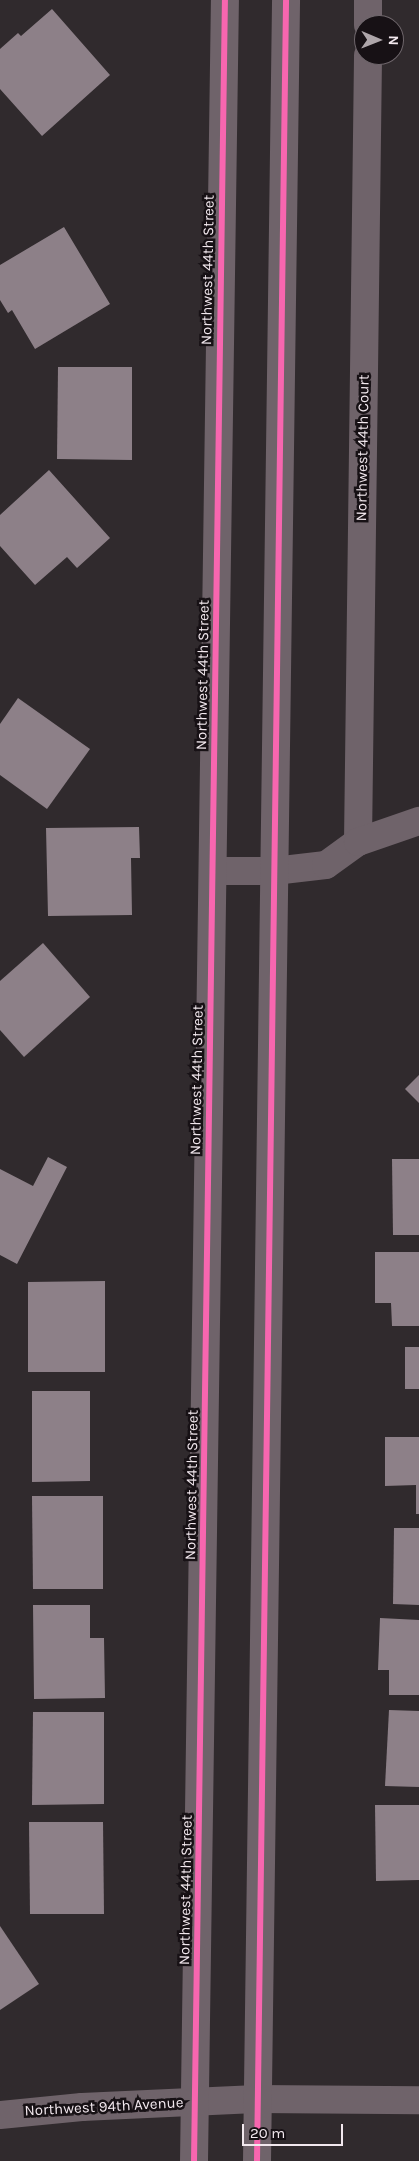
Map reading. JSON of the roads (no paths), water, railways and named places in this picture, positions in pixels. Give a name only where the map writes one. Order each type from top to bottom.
[{"type":"street","name":"Northwest 44th Street","points":[[194,2161],[225,0]]},
{"type":"street","points":[[257,2161],[286,0]]},
{"type":"street","points":[[368,0],[368,15]]},
{"type":"street","name":"Northwest 44th Court","points":[[358,842],[368,65]]},
{"type":"street","points":[[212,871],[274,870],[326,865],[358,842],[419,821]]},
{"type":"street","name":"Northwest 94th Avenue","points":[[0,2115],[82,2107],[257,2099],[419,2100]]}]
